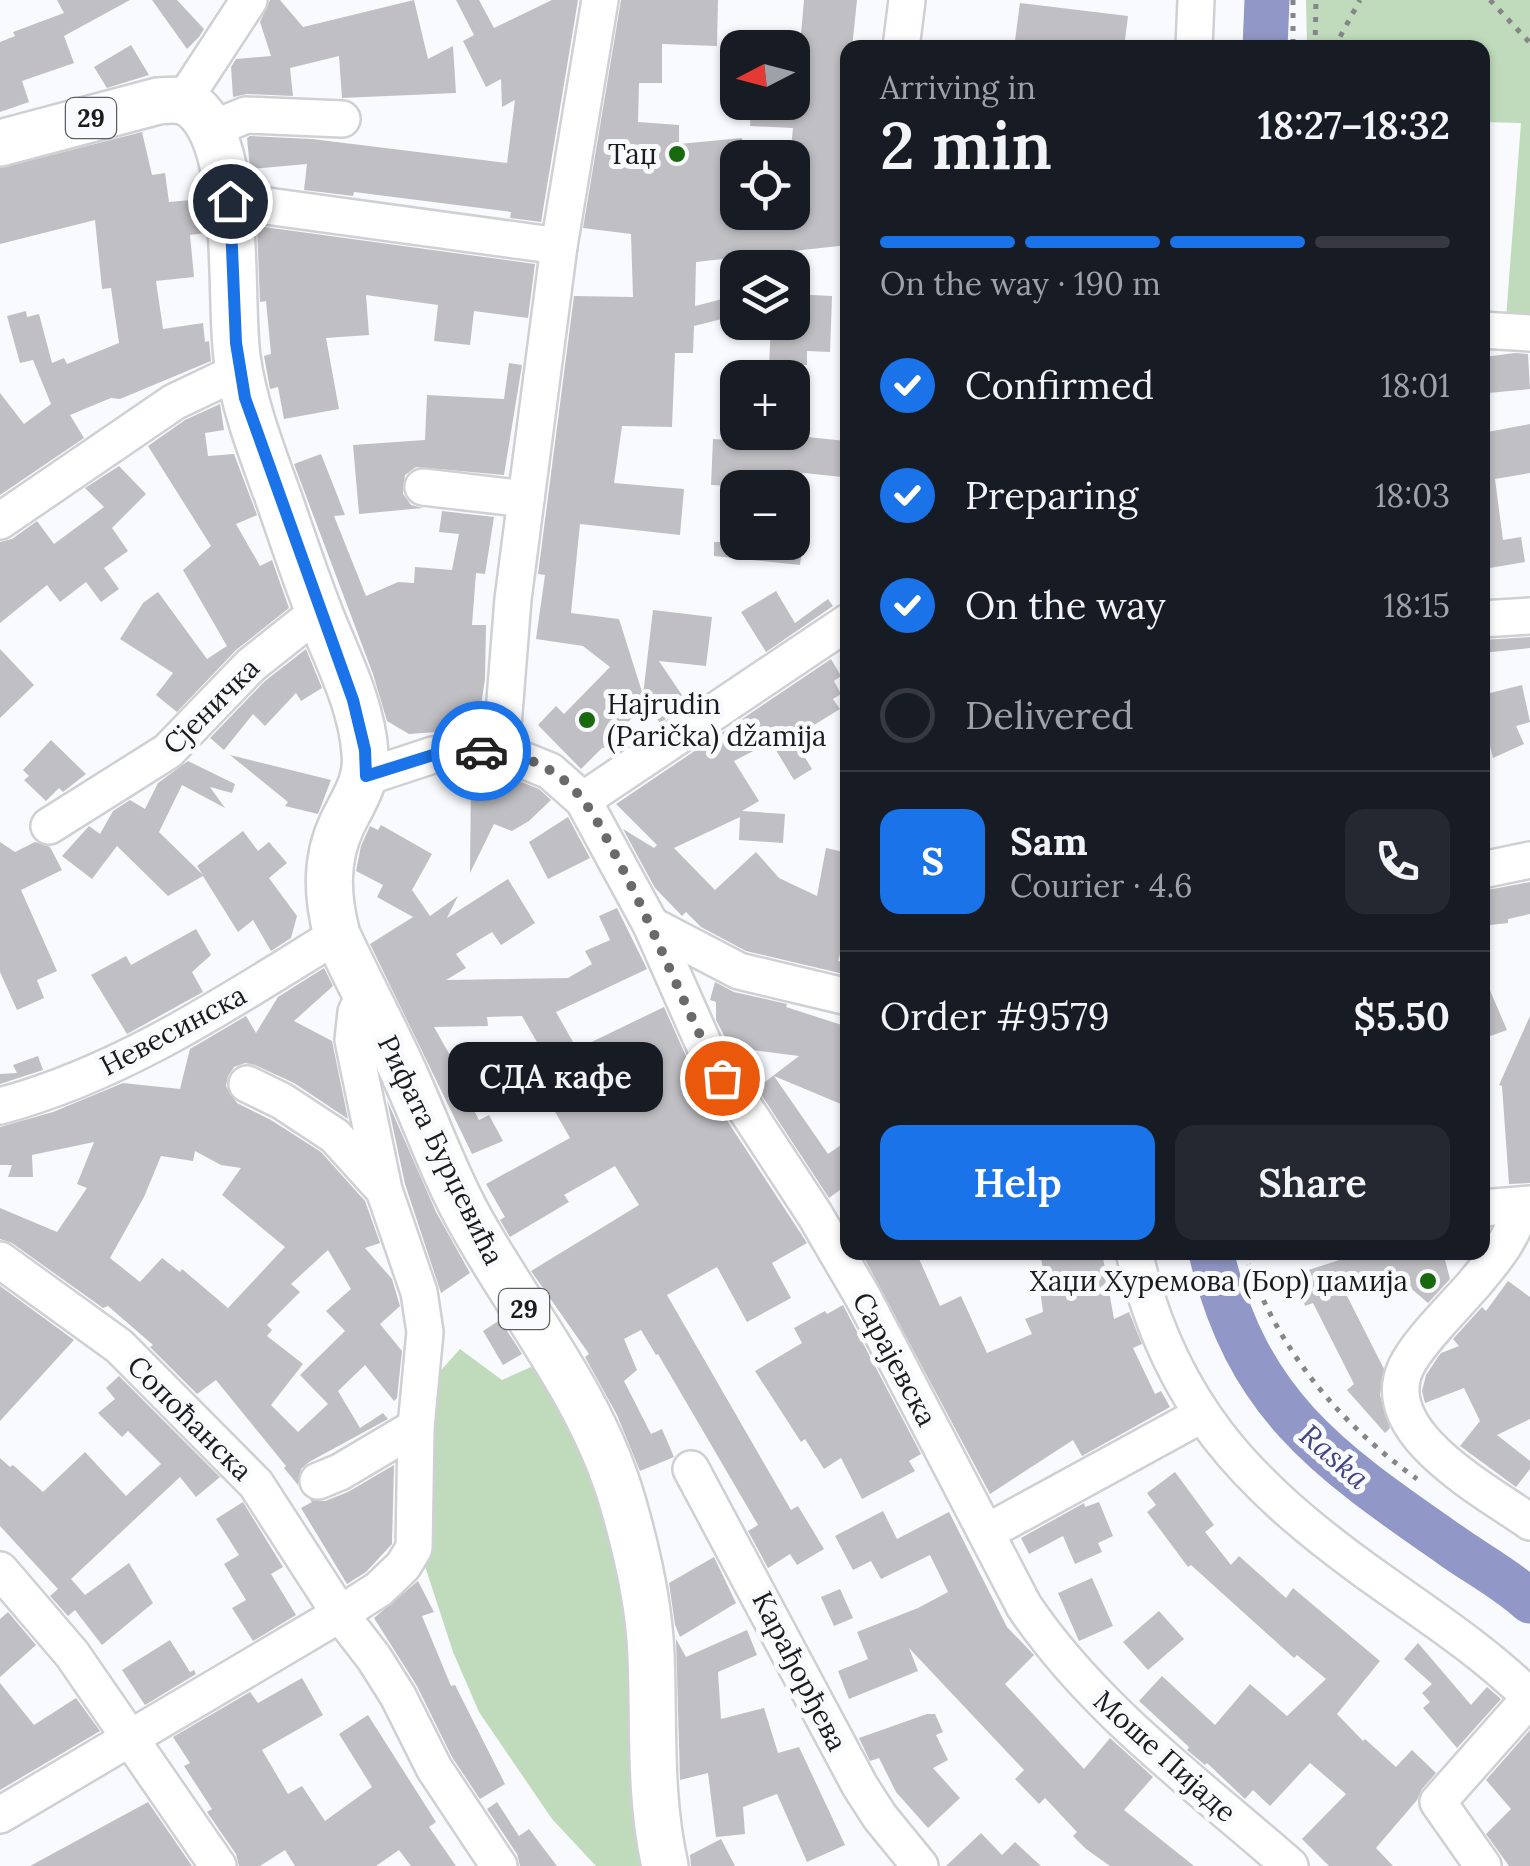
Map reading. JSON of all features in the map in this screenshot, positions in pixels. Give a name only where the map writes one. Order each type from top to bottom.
[{"type":"main road","name":"29","points":[[0,143],[158,101],[197,115]]},
{"type":"main road","points":[[197,115],[230,201],[239,371],[252,423],[360,724],[366,776]]},
{"type":"main road","name":"Рифата Бурџевића","points":[[366,776],[330,860],[330,898],[338,934],[469,1219],[574,1385],[610,1463],[641,1569],[648,1612],[653,1788],[666,1866]]},
{"type":"street","points":[[249,0],[197,115],[342,119]]},
{"type":"street","points":[[366,776],[433,755],[501,751],[514,599],[559,246],[600,0]]},
{"type":"street","points":[[902,40],[906,0]]},
{"type":"street","points":[[1194,40],[1196,0]]},
{"type":"street","points":[[230,201],[559,246]]},
{"type":"street","points":[[1490,330],[1530,333]]},
{"type":"street","points":[[0,521],[174,402],[239,371]]},
{"type":"street","points":[[423,487],[526,499]]},
{"type":"street","name":"Сјеничка","points":[[49,826],[168,751],[250,664],[319,611]]},
{"type":"street","points":[[1490,618],[1530,616]]},
{"type":"street","points":[[582,800],[840,627]]},
{"type":"street","name":"Сарајевска","points":[[501,751],[550,771],[582,800],[651,925],[705,1047],[840,1258]]},
{"type":"street","points":[[1490,868],[1530,860]]},
{"type":"street","points":[[651,925],[739,971],[840,995]]},
{"type":"street","name":"Невесинска","points":[[0,1106],[118,1064],[231,1002],[338,934]]},
{"type":"street","points":[[12,1808],[379,1589],[414,1548],[416,1427],[424,1316],[384,1190],[353,1040],[356,1012],[365,996]]},
{"type":"street","points":[[246,1084],[282,1101],[334,1136],[384,1190]]},
{"type":"street","points":[[1490,1208],[1526,1206],[1500,1252],[1407,1363],[1402,1393],[1420,1439],[1444,1462],[1530,1522]]},
{"type":"street","name":"Сопоћанска","points":[[0,1260],[119,1346],[256,1484],[398,1696],[434,1768],[500,1866]]},
{"type":"street","name":"Сарајевска","points":[[841,1260],[1024,1606],[1047,1640]]},
{"type":"street","points":[[1136,1260],[1162,1342],[1201,1415],[1230,1454],[1283,1506],[1366,1572],[1479,1651],[1530,1697],[1438,1802],[1483,1866]]},
{"type":"street","points":[[986,1532],[1201,1415]]},
{"type":"street","points":[[318,1481],[416,1427]]},
{"type":"street","name":"Карађорђева","points":[[691,1468],[850,1770],[880,1817],[920,1866]]},
{"type":"street","points":[[0,1570],[72,1654],[218,1866]]},
{"type":"street","name":"Моше Пијаде","points":[[1047,1640],[1103,1703],[1280,1862]]},
{"type":"path","points":[[1293,0],[1293,40]]},
{"type":"path","points":[[1315,40],[1316,0]]},
{"type":"path","points":[[1338,40],[1360,0]]},
{"type":"path","points":[[1490,0],[1530,43]]},
{"type":"path","points":[[1247,1260],[1272,1321],[1315,1386],[1374,1446],[1432,1490]]},
{"type":"green space","points":[[1306,0],[1530,0],[1530,333],[1505,331],[1521,123],[1490,122],[1490,40],[1307,40]]},
{"type":"green space","points":[[460,1349],[502,1380],[553,1357],[595,1424],[665,1866],[596,1866],[552,1819],[479,1712],[453,1652],[423,1560],[435,1377]]},
{"type":"building","points":[[57,0],[130,0],[64,36],[74,63],[22,81],[29,102],[0,112],[0,42],[15,36],[13,32],[64,13]]},
{"type":"building","points":[[152,0],[177,0],[204,29],[187,49]]},
{"type":"building","points":[[270,0],[280,0],[303,27],[414,0],[428,59],[453,46],[456,93],[342,98],[339,56],[290,68],[293,96],[233,97],[231,67],[236,59],[271,56],[260,22]]},
{"type":"building","points":[[456,0],[479,0],[494,28],[552,0],[578,0],[541,222],[510,218],[511,212],[354,192],[353,196],[304,190],[307,164],[250,169],[250,136],[312,139],[507,163],[515,100],[502,107],[501,79],[486,87],[463,41],[474,35]]},
{"type":"building","points":[[621,0],[718,0],[717,46],[662,44],[662,83],[639,83],[638,122],[679,125],[679,144],[720,140],[720,230],[810,230],[810,140],[792,140],[793,128],[750,126],[750,120],[810,120],[810,30],[801,30],[804,0],[857,0],[853,40],[840,40],[840,246],[720,250],[720,259],[696,262],[695,306],[720,300],[720,320],[694,326],[693,353],[675,353],[672,427],[622,426],[614,483],[684,489],[680,535],[580,524],[571,613],[619,619],[643,695],[653,610],[712,617],[706,666],[659,661],[688,704],[660,723],[645,700],[646,704],[615,735],[611,747],[602,748],[581,769],[538,725],[556,706],[564,714],[610,667],[583,646],[536,639],[545,575],[538,574],[574,296],[633,297],[631,234],[583,228]]},
{"type":"building","points":[[1020,3],[1128,16],[1125,40],[1015,40]]},
{"type":"building","points":[[131,45],[149,75],[107,88],[94,67]]},
{"type":"building","points":[[142,132],[152,175],[165,173],[169,202],[202,199],[205,233],[190,235],[194,277],[156,281],[163,329],[203,323],[211,361],[70,415],[84,438],[0,495],[0,393],[24,424],[51,404],[33,360],[20,363],[7,316],[26,311],[27,317],[39,314],[52,363],[64,358],[67,364],[119,343],[111,288],[102,289],[95,220],[0,244],[0,168]]},
{"type":"building","points":[[257,226],[535,264],[528,318],[474,311],[470,345],[434,341],[438,305],[366,295],[369,335],[326,338],[339,409],[284,419],[278,387],[270,389],[264,356],[271,354],[266,301],[260,302]]},
{"type":"building","points":[[810,295],[832,296],[830,352],[807,351],[807,360],[769,360],[770,340],[810,340]]},
{"type":"building","points":[[1528,354],[1530,389],[1490,393],[1490,356]]},
{"type":"building","points":[[509,363],[522,365],[504,475],[416,467],[405,475],[403,494],[411,505],[423,508],[359,514],[353,445],[425,440],[427,395],[504,399]]},
{"type":"building","points":[[220,404],[224,430],[205,433],[208,456],[234,454],[257,515],[236,524],[260,566],[272,560],[289,608],[236,650],[177,712],[156,695],[173,673],[120,639],[143,603],[158,592],[207,659],[227,646],[183,570],[211,546],[148,446],[185,420]]},
{"type":"building","points":[[1530,424],[1530,473],[1495,479],[1503,540],[1521,537],[1525,562],[1490,568],[1490,432]]},
{"type":"building","points":[[810,437],[840,440],[840,477],[810,474],[810,470],[720,470],[720,485],[711,485],[713,439],[720,439],[720,450],[810,450]]},
{"type":"building","points":[[321,454],[345,515],[334,516],[366,596],[398,582],[414,583],[415,567],[452,570],[459,534],[439,532],[442,511],[494,517],[485,574],[476,573],[472,625],[486,625],[485,679],[478,725],[465,730],[409,734],[387,721],[294,464]]},
{"type":"building","points":[[119,466],[146,494],[112,528],[128,551],[104,568],[119,589],[101,602],[86,582],[60,602],[47,585],[0,623],[0,542],[12,539],[37,521],[54,544],[104,507],[85,488]]},
{"type":"building","points":[[714,542],[720,542],[720,557],[714,556]]},
{"type":"building","points":[[752,560],[801,560],[800,565]]},
{"type":"building","points":[[776,591],[795,623],[828,599],[833,606],[766,652],[741,612]]},
{"type":"building","points":[[1530,637],[1530,648],[1490,652],[1490,640]]},
{"type":"building","points":[[0,649],[34,685],[0,718]]},
{"type":"building","points":[[306,649],[322,688],[301,701],[296,693],[265,726],[253,714],[224,750],[210,738],[265,681]]},
{"type":"building","points":[[831,659],[840,674],[834,681],[840,695],[833,699],[840,709],[793,738],[812,769],[794,780],[771,742],[734,761],[759,801],[742,811],[785,814],[783,843],[739,840],[740,817],[674,848],[715,890],[756,852],[779,878],[817,896],[826,848],[840,851],[840,973],[746,951],[701,927],[686,912],[682,916],[655,888],[623,829],[654,848],[657,845],[616,804]]},
{"type":"building","points":[[1522,685],[1530,722],[1516,726],[1524,744],[1493,758],[1490,746],[1490,693]]},
{"type":"building","points":[[51,740],[86,774],[63,792],[59,788],[46,801],[24,780],[29,776],[23,770]]},
{"type":"building","points":[[230,755],[331,780],[318,814],[285,806],[288,802]]},
{"type":"building","points":[[188,761],[235,784],[232,793],[210,787],[225,808],[182,785],[159,832],[203,875],[197,866],[243,831],[258,851],[269,842],[287,863],[269,878],[297,916],[291,938],[271,951],[253,920],[238,932],[203,876],[168,896],[117,846],[92,879],[62,856],[89,826],[100,834],[113,811],[130,800],[145,809],[158,783]]},
{"type":"building","points":[[471,776],[507,776],[539,789],[551,800],[512,831],[494,824],[470,873]]},
{"type":"building","points":[[568,817],[590,858],[548,879],[529,842]]},
{"type":"building","points":[[381,825],[432,854],[412,890],[430,916],[458,896],[447,918],[508,879],[535,923],[501,945],[492,932],[456,954],[466,968],[446,980],[568,978],[592,964],[585,951],[610,940],[599,916],[617,908],[647,969],[556,1012],[577,1049],[664,1007],[686,1056],[715,1105],[807,1243],[772,1263],[791,1298],[747,1322],[717,1267],[667,1295],[791,1510],[798,1506],[824,1549],[797,1565],[790,1554],[768,1568],[748,1531],[758,1525],[641,1330],[624,1339],[637,1370],[624,1381],[651,1434],[662,1429],[674,1457],[640,1471],[617,1415],[585,1357],[589,1354],[531,1271],[639,1205],[615,1166],[564,1195],[569,1202],[510,1237],[500,1220],[505,1217],[486,1184],[570,1138],[538,1082],[554,1072],[522,1016],[487,1017],[488,1026],[434,1027],[459,1071],[455,1074],[479,1120],[489,1115],[503,1141],[472,1154],[370,944],[413,917],[377,897],[383,885],[356,871],[370,826],[378,830]]},
{"type":"building","points":[[0,842],[15,852],[35,842],[50,847],[62,870],[21,890],[57,971],[37,980],[44,998],[17,1010],[0,972]]},
{"type":"building","points":[[1530,882],[1530,914],[1490,925],[1490,890]]},
{"type":"building","points":[[196,929],[211,955],[192,972],[203,992],[127,1034],[91,975],[126,956],[131,965]]},
{"type":"building","points":[[324,968],[333,986],[294,1021],[332,1041],[348,1119],[294,1083],[255,1065],[234,1067],[226,1086],[237,1103],[321,1152],[365,1201],[380,1243],[365,1248],[392,1279],[400,1306],[380,1324],[402,1351],[394,1401],[365,1365],[338,1391],[360,1428],[383,1413],[388,1419],[309,1462],[301,1469],[298,1485],[216,1380],[197,1394],[150,1347],[153,1345],[108,1306],[103,1308],[12,1243],[0,1239],[0,1208],[57,1232],[87,1188],[77,1184],[94,1142],[32,1155],[33,1177],[8,1177],[12,1165],[0,1165],[0,1127],[53,1112],[123,1083],[180,1089],[190,1049],[246,1016],[256,1033],[278,997]],"holes":[[[195,1151],[221,1165],[241,1168],[222,1195],[285,1247],[228,1308],[182,1269],[180,1272],[162,1258],[140,1282],[110,1258],[144,1197],[161,1156],[193,1161]],[[328,1250],[351,1289],[326,1311],[345,1331],[300,1375],[328,1404],[298,1432],[271,1405],[303,1364],[267,1336],[272,1330],[267,1325],[300,1292],[291,1284]]]},
{"type":"building","points":[[715,982],[734,992],[787,1004],[786,1007],[840,1024],[840,1104],[774,1076],[828,1154],[840,1146],[840,1190],[829,1198],[757,1088],[799,1056],[730,1047],[716,1020],[716,1002],[710,1000]]},
{"type":"building","points":[[1490,991],[1507,1030],[1490,1036]]},
{"type":"building","points":[[1530,1016],[1530,1183],[1509,1184],[1499,1085]]},
{"type":"building","points":[[38,1056],[43,1070],[0,1084],[0,1074],[17,1073],[13,1065]]},
{"type":"building","points":[[387,1100],[436,1212],[470,1273],[441,1293],[405,1184]]},
{"type":"building","points":[[865,1260],[920,1260],[940,1306],[961,1296],[987,1353],[1032,1334],[1025,1319],[1043,1312],[1039,1282],[1045,1281],[1041,1260],[1103,1260],[1114,1319],[1129,1312],[1142,1344],[1133,1348],[1155,1394],[1161,1391],[1170,1407],[1082,1456],[1073,1440],[990,1494]]},
{"type":"building","points":[[1339,1260],[1445,1260],[1450,1279],[1428,1303],[1400,1279],[1344,1290],[1384,1369],[1380,1395],[1390,1428],[1385,1433],[1347,1390],[1354,1384],[1313,1303],[1305,1306],[1296,1274]]},
{"type":"building","points":[[1508,1281],[1530,1297],[1530,1419],[1497,1435],[1530,1461],[1530,1469],[1516,1487],[1460,1446],[1480,1421],[1464,1388],[1425,1403],[1422,1391],[1426,1375],[1441,1353],[1459,1346],[1453,1339],[1482,1307],[1486,1311]]},
{"type":"building","points":[[0,1286],[74,1340],[0,1421]]},
{"type":"building","points":[[843,1305],[921,1454],[909,1461],[915,1471],[862,1499],[841,1458],[824,1469],[805,1439],[801,1442],[755,1371],[802,1343],[794,1328]]},
{"type":"building","points":[[500,1320],[522,1354],[503,1365],[483,1331]]},
{"type":"building","points":[[119,1376],[220,1477],[196,1497],[180,1477],[71,1579],[85,1595],[129,1563],[153,1603],[102,1645],[75,1610],[68,1616],[50,1596],[58,1589],[0,1526],[0,1458],[43,1492],[85,1452],[126,1496],[161,1464],[128,1431],[122,1437],[98,1413],[115,1399],[106,1388]]},
{"type":"building","points":[[394,1465],[392,1544],[366,1572],[347,1584],[301,1508],[310,1500],[325,1501],[348,1492]]},
{"type":"building","points":[[1175,1472],[1214,1525],[1205,1532],[1231,1565],[1239,1556],[1286,1598],[1293,1588],[1380,1661],[1337,1714],[1396,1767],[1412,1750],[1436,1773],[1376,1848],[1393,1866],[1329,1866],[1302,1839],[1346,1794],[1310,1763],[1270,1806],[1253,1790],[1245,1799],[1187,1750],[1189,1747],[1139,1701],[1162,1676],[1215,1725],[1250,1684],[1287,1716],[1326,1679],[1297,1655],[1294,1658],[1191,1565],[1188,1567],[1147,1512],[1156,1505],[1147,1493]]},
{"type":"building","points":[[243,1502],[283,1567],[271,1574],[296,1615],[253,1641],[232,1608],[246,1600],[224,1564],[239,1555],[216,1519]]},
{"type":"building","points":[[1099,1502],[1113,1536],[1098,1543],[1102,1552],[1075,1564],[1063,1536],[1029,1554],[1021,1538],[1084,1503],[1085,1507]]},
{"type":"building","points":[[883,1511],[897,1539],[949,1512],[1007,1627],[1034,1655],[1005,1684],[1084,1769],[1110,1738],[1153,1777],[1124,1810],[1194,1866],[1110,1866],[1086,1849],[1073,1836],[1077,1832],[1045,1798],[1039,1804],[1015,1779],[1024,1770],[909,1648],[918,1671],[849,1699],[838,1671],[868,1659],[857,1632],[948,1592],[930,1555],[881,1579],[871,1561],[853,1570],[835,1536]]},
{"type":"building","points":[[714,1557],[736,1603],[680,1637],[669,1583]]},
{"type":"building","points":[[1092,1578],[1113,1626],[1079,1641],[1058,1593]]},
{"type":"building","points":[[418,1581],[434,1612],[422,1616],[451,1686],[455,1685],[505,1784],[480,1799],[374,1618]]},
{"type":"building","points":[[840,1589],[853,1618],[834,1626],[821,1597]]},
{"type":"building","points":[[1159,1611],[1184,1639],[1148,1670],[1123,1642]]},
{"type":"building","points":[[8,1612],[36,1645],[0,1677],[0,1619]]},
{"type":"building","points":[[747,1630],[757,1655],[718,1672],[721,1719],[764,1708],[778,1753],[799,1747],[845,1845],[807,1862],[777,1794],[743,1807],[745,1834],[716,1837],[708,1773],[680,1780],[676,1639],[686,1657]]},
{"type":"building","points":[[170,1640],[190,1672],[194,1670],[196,1674],[145,1705],[122,1670]]},
{"type":"building","points":[[1418,1643],[1471,1705],[1487,1687],[1501,1699],[1457,1748],[1423,1708],[1430,1702],[1422,1693],[1432,1684],[1404,1659]]},
{"type":"building","points":[[302,1678],[323,1715],[262,1750],[288,1794],[302,1786],[325,1821],[372,1787],[339,1734],[368,1715],[436,1822],[429,1827],[456,1866],[411,1866],[399,1850],[376,1866],[295,1866],[285,1850],[260,1866],[239,1866],[236,1854],[207,1812],[212,1809],[184,1766],[190,1763],[173,1737],[250,1692],[258,1703]]},
{"type":"building","points":[[0,1683],[34,1725],[76,1698],[100,1731],[0,1790]]},
{"type":"building","points":[[935,1714],[943,1732],[936,1735],[948,1760],[933,1768],[960,1798],[928,1828],[896,1792],[879,1758],[870,1761],[859,1738]]},
{"type":"building","points":[[1530,1730],[1530,1866],[1509,1866],[1486,1834],[1511,1809],[1486,1780]]},
{"type":"building","points":[[148,1802],[192,1866],[30,1866]]},
{"type":"building","points":[[497,1802],[519,1836],[529,1829],[557,1866],[520,1866],[517,1854],[487,1809]]},
{"type":"building","points":[[981,1833],[1002,1855],[1015,1842],[1041,1866],[946,1866]]},
{"type":"building","points":[[721,1839],[735,1866],[691,1866],[690,1855]]},
{"type":"waterway","name":"Raska","points":[[1265,40],[1267,0]]},
{"type":"waterway","name":"Raska","points":[[1213,1260],[1246,1350],[1298,1424],[1366,1484],[1530,1601]]},
{"type":"way so far","points":[[481,751],[501,751],[537,763],[565,781],[582,800],[651,925],[692,1022],[722,1078]]},
{"type":"place","name":"Таџ","points":[[677,154]]},
{"type":"place","name":"Hajrudin (Parička) džamija","points":[[587,720]]},
{"type":"place","name":"СДА кафе","points":[[722,1078]]},
{"type":"place","name":"Хаџи Хуремова (Бор) џамија","points":[[1428,1281]]},
{"type":"route","points":[[230,201],[236,343],[245,398],[353,700],[365,750],[366,776],[433,755],[481,751]]}]
